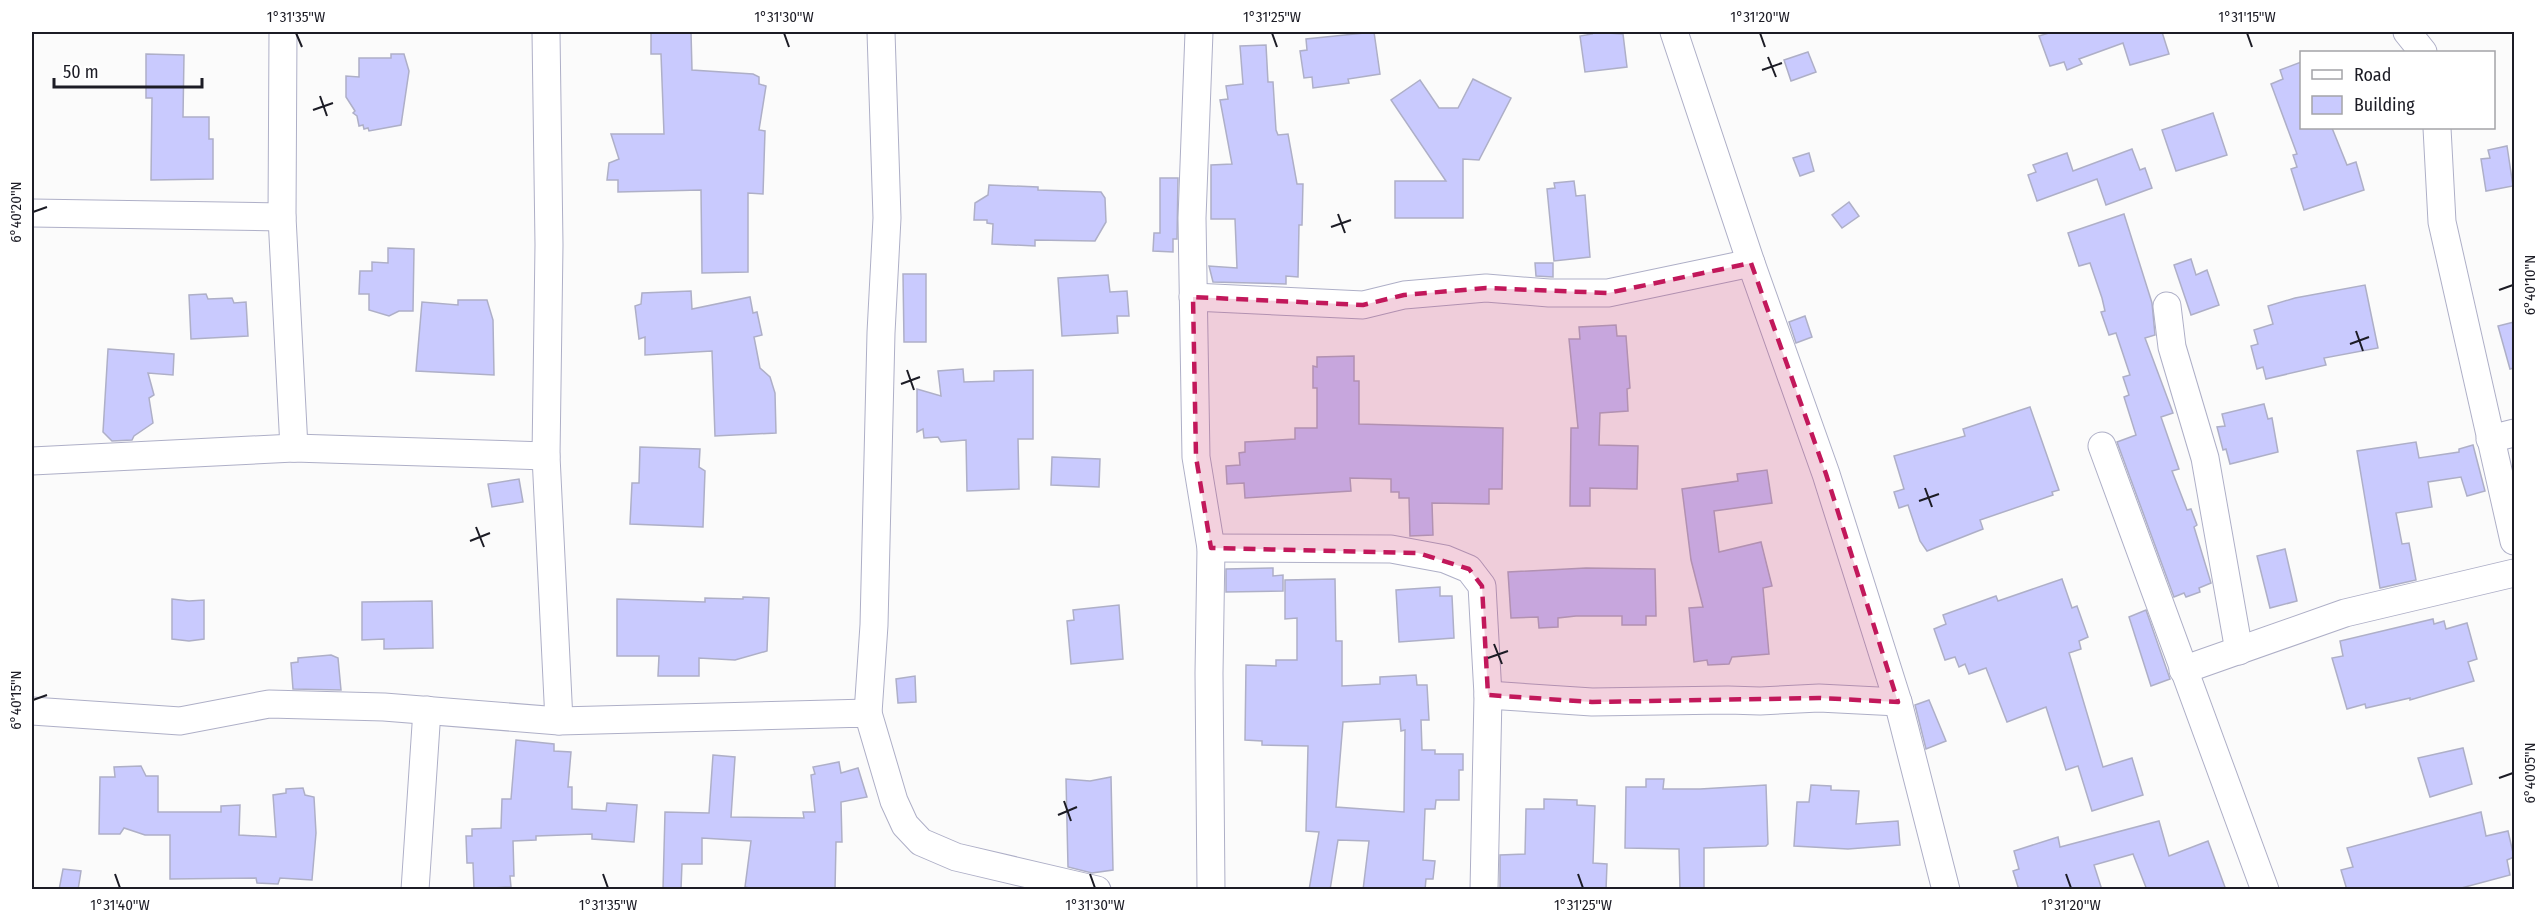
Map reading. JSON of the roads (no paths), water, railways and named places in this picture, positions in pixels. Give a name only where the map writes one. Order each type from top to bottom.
[{"type":"street","points":[[283,32],[282,217],[294,448]]},
{"type":"street","points":[[546,32],[549,245],[546,456],[559,721]]},
{"type":"street","points":[[881,32],[887,218],[881,333],[874,625],[867,712],[894,801],[905,825],[921,842],[956,857],[1097,890]]},
{"type":"street","points":[[1199,32],[1192,218],[1193,297],[1196,457],[1210,548],[1211,890]]},
{"type":"street","points":[[1674,32],[1750,262],[1826,474],[1898,702],[1946,890]]},
{"type":"street","points":[[2407,32],[2422,51]]},
{"type":"street","points":[[2437,129],[2442,222],[2483,398],[2502,436],[2514,541]]},
{"type":"street","points":[[32,213],[282,217]]},
{"type":"street","points":[[1193,297],[1364,305],[1404,296],[1486,288],[1549,293],[1608,293],[1750,262]]},
{"type":"street","points":[[2167,306],[2172,347],[2205,458],[2239,651]]},
{"type":"street","points":[[2102,446],[2265,890]]},
{"type":"street","points":[[32,461],[294,448],[546,456]]},
{"type":"street","points":[[1210,548],[1391,549],[1445,558],[1469,568],[1482,586],[1488,695],[1484,890]]},
{"type":"street","points":[[2183,670],[2345,613],[2514,573]]},
{"type":"street","points":[[1488,695],[1592,702],[1760,701],[1820,698],[1898,702]]},
{"type":"street","points":[[32,711],[180,721],[269,704],[427,710],[559,721],[867,712]]},
{"type":"street","points":[[415,890],[427,710]]}]
